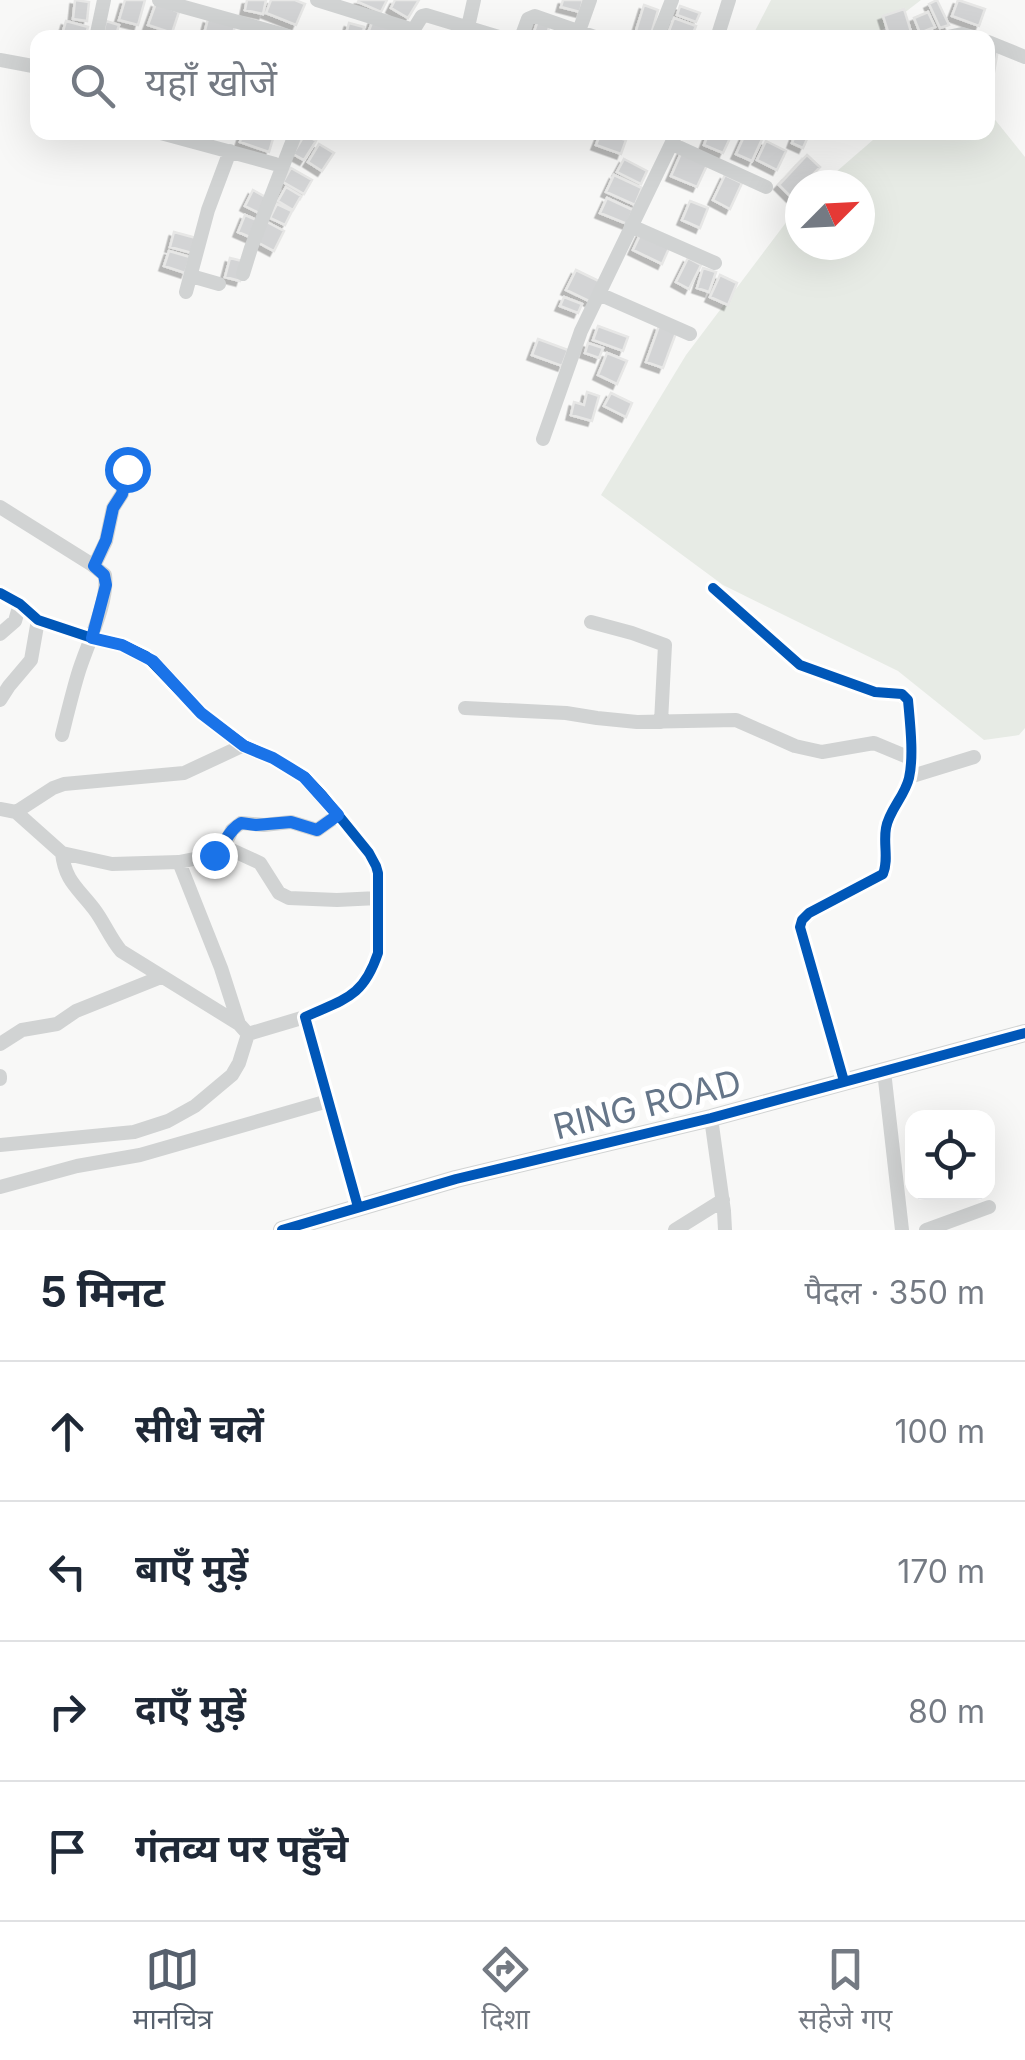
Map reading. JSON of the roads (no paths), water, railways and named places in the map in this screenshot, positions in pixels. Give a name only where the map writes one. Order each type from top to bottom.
[{"type":"street","points":[[98,30],[104,0]]},
{"type":"street","points":[[158,0],[266,30]]},
{"type":"street","points":[[317,0],[334,2],[410,29],[426,15],[477,30]]},
{"type":"street","points":[[468,27],[474,0]]},
{"type":"street","points":[[579,30],[590,0]]},
{"type":"street","points":[[660,30],[672,0]]},
{"type":"street","points":[[720,30],[729,0]]},
{"type":"street","points":[[524,30],[528,19],[535,16],[576,30]]},
{"type":"street","points":[[995,45],[1025,56]]},
{"type":"street","points":[[0,60],[30,65]]},
{"type":"street","points":[[188,140],[275,164]]},
{"type":"street","points":[[243,274],[293,140]]},
{"type":"street","points":[[543,439],[582,331],[674,140]]},
{"type":"street","points":[[679,140],[766,187]]},
{"type":"street","points":[[186,292],[208,210],[230,151]]},
{"type":"street","points":[[631,226],[715,263]]},
{"type":"street","points":[[191,276],[219,284]]},
{"type":"street","points":[[599,294],[690,334]]},
{"type":"street","points":[[94,566],[106,540],[113,508],[122,494],[127,469]]},
{"type":"street","points":[[0,507],[104,575],[106,585],[62,736]]},
{"type":"street","points":[[714,588],[808,669],[875,692],[904,695],[908,700],[910,777],[886,824],[882,874],[809,912],[800,927],[844,1081]]},
{"type":"street","points":[[0,593],[38,620],[122,645],[153,661],[201,713],[244,746],[304,777],[376,866],[378,953],[366,982],[351,996],[305,1017],[243,1029],[127,955],[69,879],[62,852]]},
{"type":"street","points":[[0,634],[12,626],[20,604]]},
{"type":"street","points":[[0,700],[30,660],[38,620]]},
{"type":"street","points":[[591,622],[666,645],[661,722]]},
{"type":"street","points":[[465,708],[566,712],[661,722],[736,720],[808,749],[822,752],[874,742],[910,758]]},
{"type":"street","points":[[16,812],[64,784],[184,773],[244,746]]},
{"type":"street","points":[[910,777],[974,757]]},
{"type":"street","points":[[0,808],[16,812],[62,852],[112,864],[206,859],[223,846],[241,823],[291,822],[317,830],[338,815]]},
{"type":"street","points":[[223,846],[260,863],[275,888],[289,898],[378,898]]},
{"type":"street","points":[[0,1146],[134,1132],[168,1121],[195,1106],[232,1075],[239,1062],[243,1029],[179,862]]},
{"type":"street","points":[[0,1044],[22,1030],[58,1024],[76,1011],[161,978]]},
{"type":"street","points":[[305,1017],[358,1207]]},
{"type":"street","name":"RING ROAD","points":[[282,1230],[531,1160],[711,1118],[1025,1033]]},
{"type":"street","points":[[884,1071],[902,1230]]},
{"type":"street","points":[[0,1187],[140,1155],[328,1101]]},
{"type":"street","points":[[711,1118],[725,1230]]},
{"type":"street","points":[[675,1230],[722,1200]]},
{"type":"street","points":[[926,1230],[989,1207]]}]
